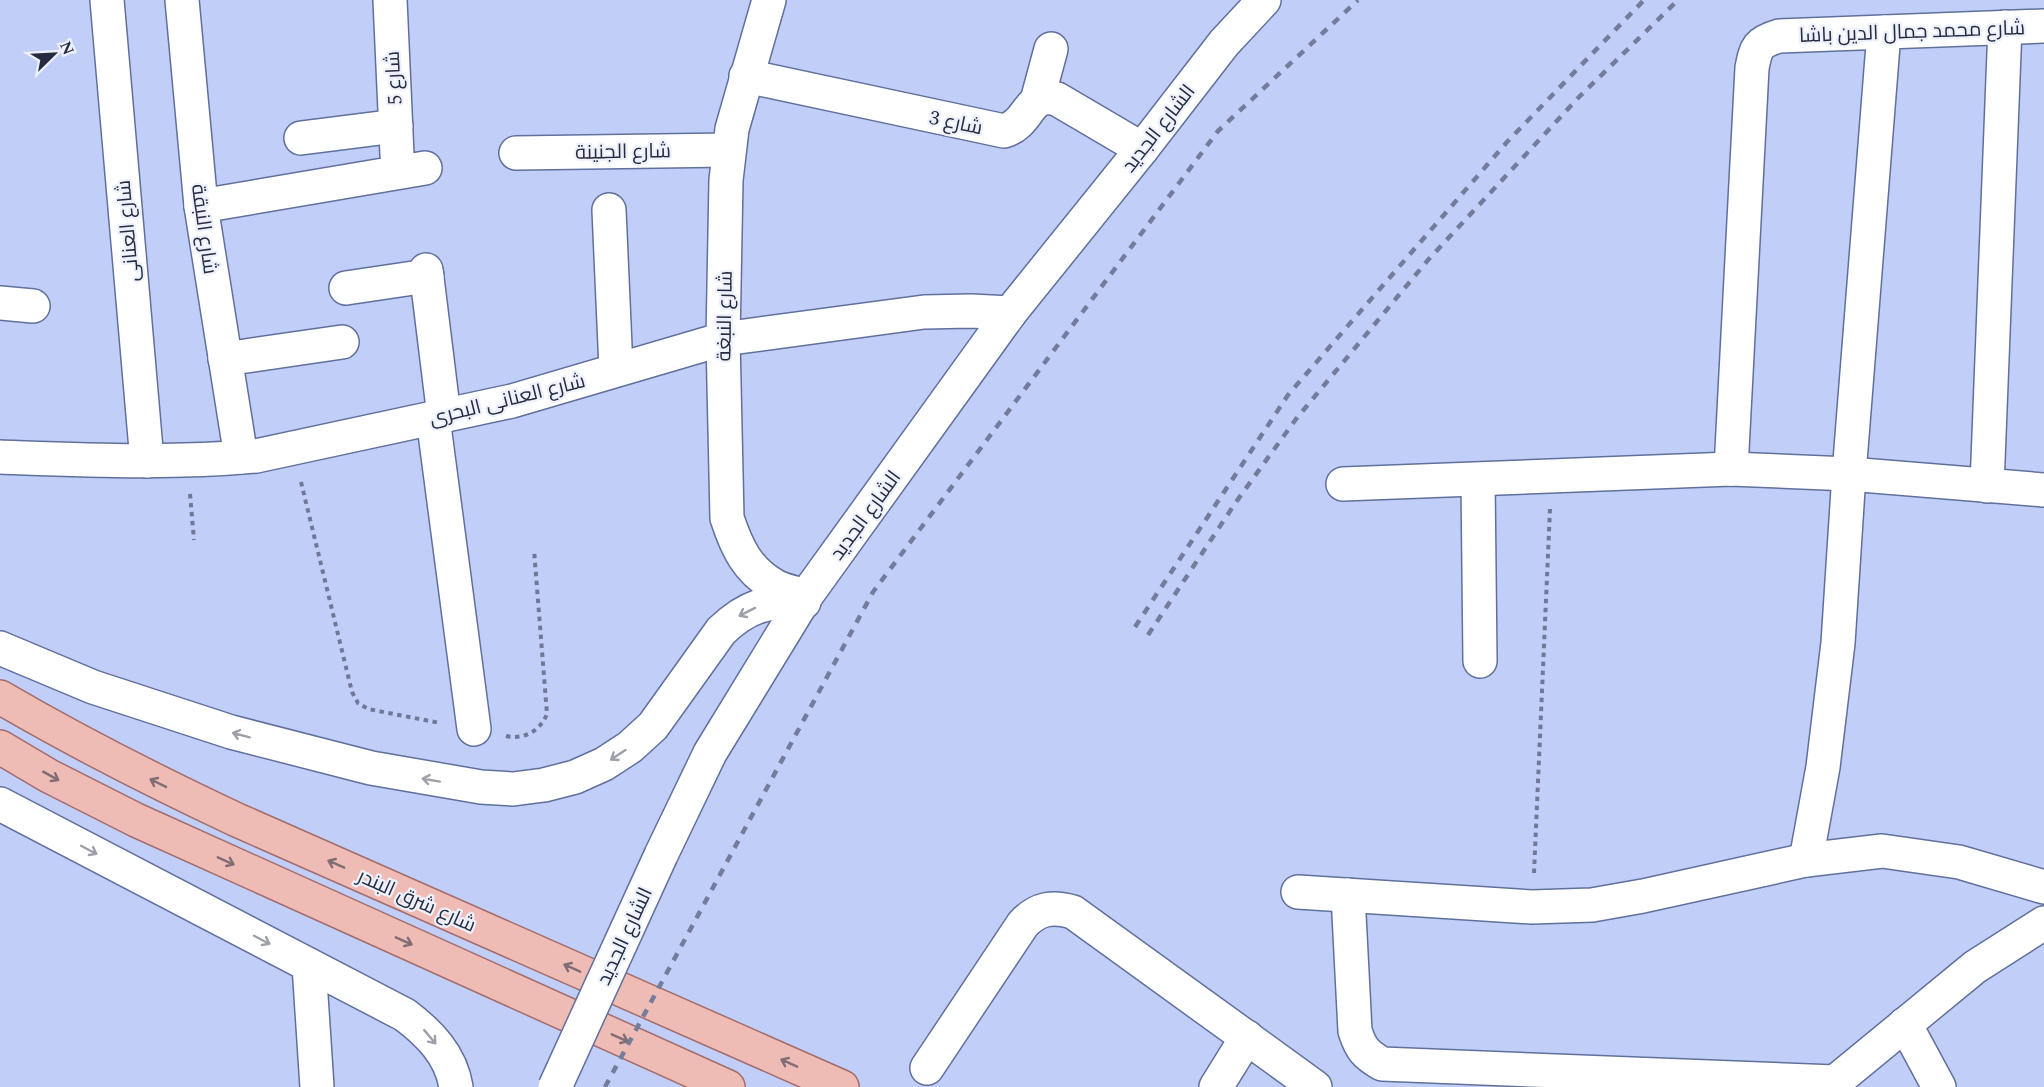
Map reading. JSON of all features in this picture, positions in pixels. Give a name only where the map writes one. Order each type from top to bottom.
[{"type":"main road","name":"شارع شرق البندر","points":[[0,697],[71,739],[155,782],[237,820],[842,1087]]},
{"type":"main road","points":[[0,747],[49,776],[136,820],[728,1087]]},
{"type":"street","name":"شارع العنانى","points":[[107,0],[147,461]]},
{"type":"street","name":"شارع النبقة","points":[[182,0],[201,206],[242,457]]},
{"type":"street","name":"شارع 5","points":[[390,0],[406,150]]},
{"type":"street","name":"شارع النبغة","points":[[769,0],[732,129],[726,180],[723,339],[727,518],[736,546],[753,569],[776,586],[805,599]]},
{"type":"street","name":"الشارع الجديد","points":[[555,1087],[710,753],[805,599],[1010,313],[1224,43],[1264,0]]},
{"type":"street","name":"شارع محمد جمال الدين باشا","points":[[1731,469],[1752,68],[1758,46],[1779,36],[2044,26]]},
{"type":"street","points":[[1987,486],[2005,27]]},
{"type":"street","points":[[1806,860],[1823,767],[1838,643],[1884,32]]},
{"type":"street","points":[[1037,101],[1051,49]]},
{"type":"street","name":"شارع 3","points":[[746,76],[1004,131],[1018,125],[1037,101]]},
{"type":"street","points":[[1037,101],[1044,98],[1057,99],[1142,149]]},
{"type":"street","points":[[301,138],[406,150]]},
{"type":"street","points":[[201,206],[406,150]]},
{"type":"street","name":"شارع الجنينة","points":[[516,153],[729,150]]},
{"type":"street","points":[[609,210],[616,369]]},
{"type":"street","points":[[346,288],[426,273],[439,417],[474,729]]},
{"type":"street","points":[[0,303],[33,306]]},
{"type":"street","name":"شارع العنانى البحرى","points":[[0,457],[147,461],[242,457],[293,449],[512,401],[723,339],[924,312],[1010,313]]},
{"type":"street","points":[[225,359],[342,342]]},
{"type":"street","points":[[1343,484],[1731,469],[1849,474],[2044,490]]},
{"type":"street","points":[[1478,480],[1480,661]]},
{"type":"street","points":[[0,648],[93,687],[231,732],[382,771],[481,787],[513,789],[544,785],[575,777],[604,764],[630,747],[653,726],[721,631],[734,618],[767,603],[805,599]]},
{"type":"street","points":[[0,804],[405,1015],[427,1032],[444,1055],[456,1087]]},
{"type":"street","points":[[1298,892],[1532,907],[1603,903],[1806,860],[1882,851],[1959,862],[2044,887]]},
{"type":"street","points":[[1348,895],[1355,1031],[1360,1047],[1382,1064],[1832,1085],[1975,967],[2044,923]]},
{"type":"street","points":[[927,1068],[1023,924],[1041,910],[1051,908],[1073,912],[1247,1037],[1279,1075],[1316,1087]]},
{"type":"street","points":[[309,964],[317,1087]]},
{"type":"street","points":[[1905,1024],[1939,1087]]},
{"type":"street","points":[[1216,1087],[1247,1037]]},
{"type":"path","points":[[293,449],[352,692],[358,702],[368,710],[513,738],[530,734],[543,724],[547,714],[534,550]]},
{"type":"path","points":[[187,461],[194,540]]},
{"type":"path","points":[[1532,907],[1552,476]]},
{"type":"railway","points":[[605,1087],[873,592],[1218,131],[1358,0]]},
{"type":"railway","points":[[1135,627],[1288,395],[1507,142],[1644,0]]},
{"type":"railway","points":[[1148,635],[1236,502],[1296,419],[1428,260],[1579,97],[1678,0]]}]
